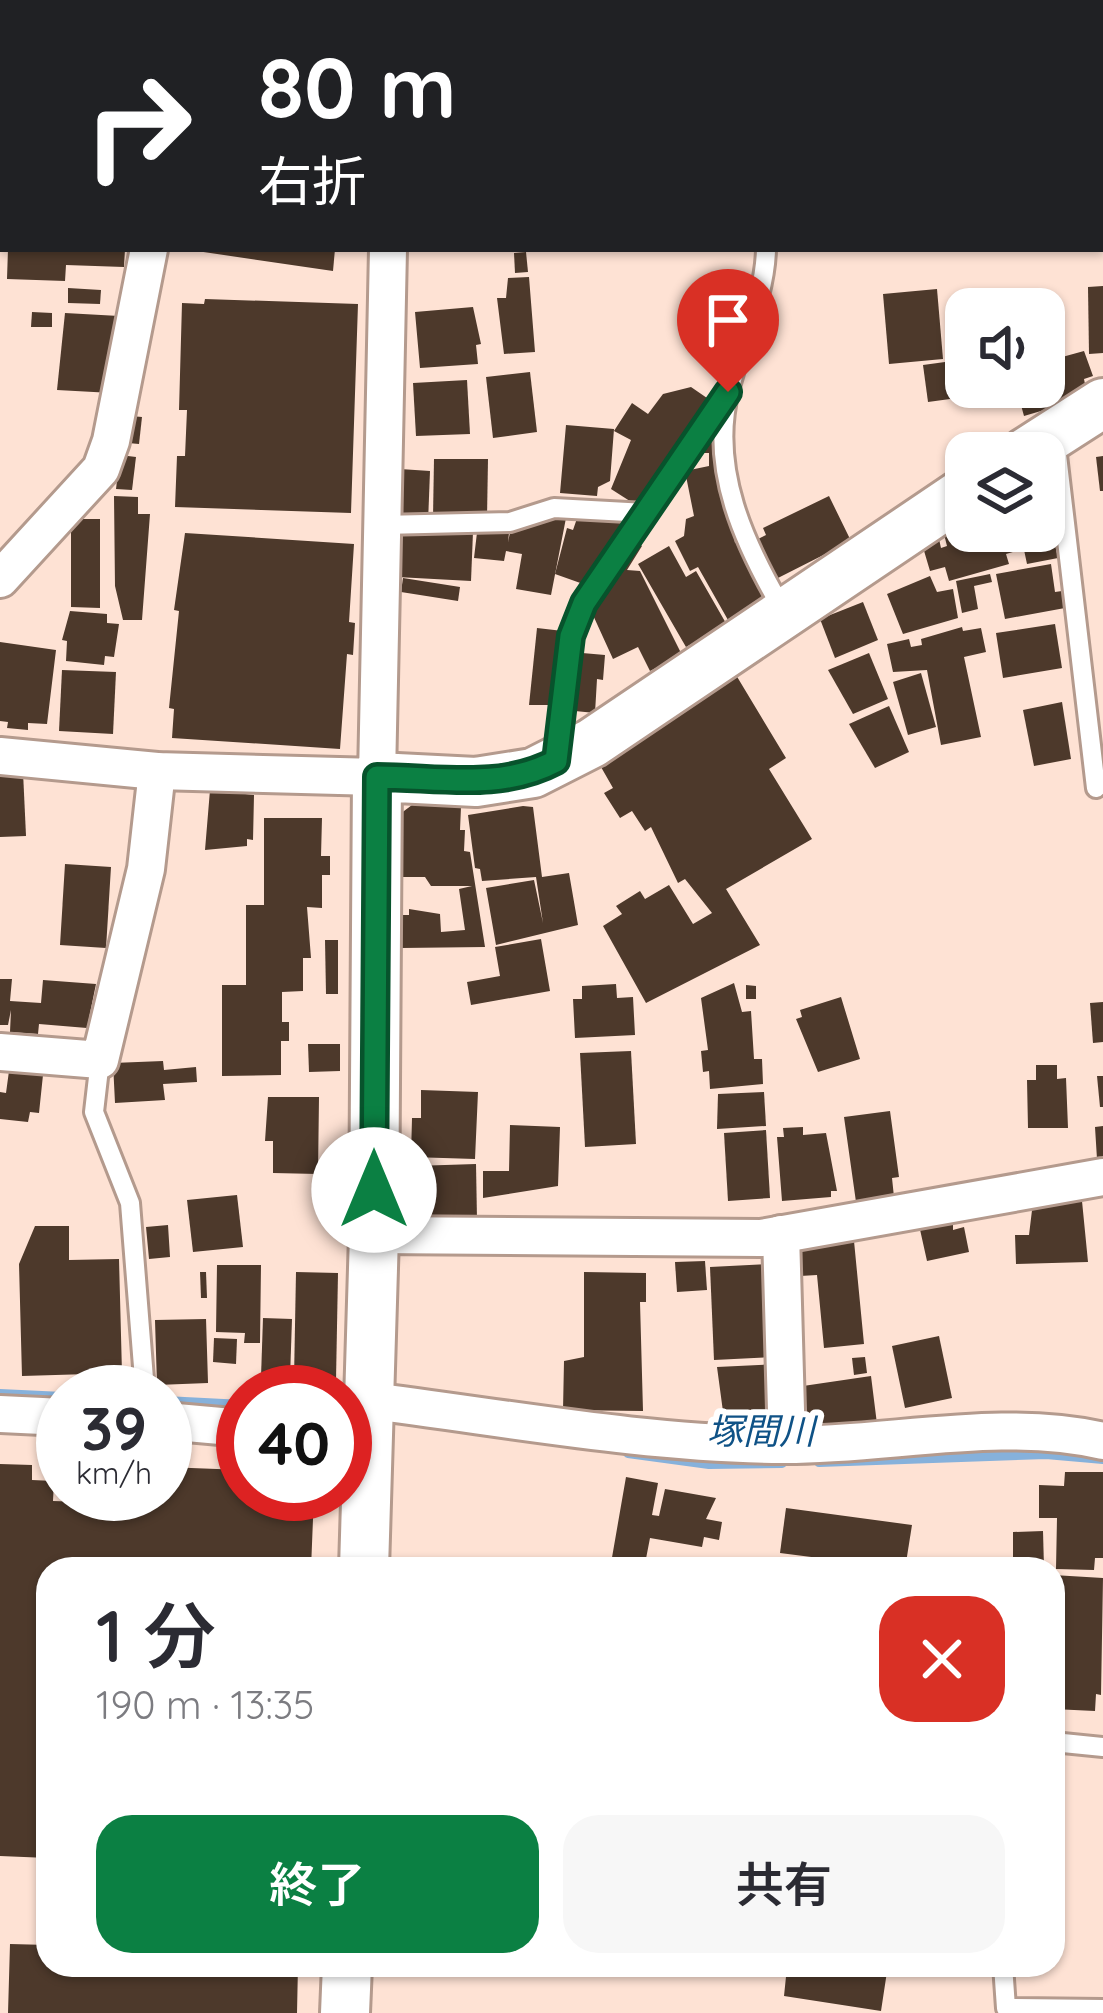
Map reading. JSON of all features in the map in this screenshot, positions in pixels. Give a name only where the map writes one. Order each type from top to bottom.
[{"type":"street","points":[[0,579],[101,469],[111,441],[148,252]]},
{"type":"street","points":[[366,1365],[374,1235],[388,252]]},
{"type":"street","points":[[0,756],[157,771],[476,782],[533,773],[592,743],[945,505]]},
{"type":"street","points":[[0,1052],[100,1060],[146,869],[157,771]]},
{"type":"street","points":[[374,1235],[781,1234],[1103,1177]]},
{"type":"street","points":[[781,1234],[787,1445]]},
{"type":"street","points":[[0,1414],[36,1416]]},
{"type":"street","points":[[372,1426],[787,1445],[1015,1434],[1103,1442]]},
{"type":"street","points":[[363,1521],[364,1557]]},
{"type":"street","points":[[346,2013],[347,1977]]},
{"type":"lane","points":[[765,252],[755,312],[728,392],[725,439],[736,515],[747,548],[784,611]]},
{"type":"lane","points":[[556,761],[571,636],[584,603],[728,392]]},
{"type":"lane","points":[[1073,425],[1080,652],[1096,788]]},
{"type":"lane","points":[[382,526],[475,525],[554,508],[646,513]]},
{"type":"lane","points":[[1080,652],[1103,653]]},
{"type":"lane","points":[[100,1060],[94,1112],[130,1203],[143,1365]]},
{"type":"lane","points":[[1065,1743],[1103,1747]]},
{"type":"lane","points":[[1004,1977],[1006,2008],[1103,2009]]},
{"type":"building","points":[[8,252],[125,252],[124,267],[66,265],[65,281],[7,279]]},
{"type":"building","points":[[203,252],[335,252],[333,271]]},
{"type":"building","points":[[526,252],[528,272],[515,273],[514,253]]},
{"type":"building","points":[[529,277],[535,352],[504,354],[497,298],[506,298],[508,278]]},
{"type":"building","points":[[1103,286],[1103,353],[1089,354],[1088,287]]},
{"type":"building","points":[[68,288],[101,290],[100,304],[68,303]]},
{"type":"building","points":[[937,289],[943,359],[889,364],[883,294]]},
{"type":"building","points":[[205,299],[358,304],[351,513],[175,507],[177,456],[185,456],[187,410],[179,410],[182,303],[204,304]]},
{"type":"building","points":[[473,307],[481,344],[476,345],[478,364],[420,368],[415,312]]},
{"type":"building","points":[[32,312],[52,313],[52,327],[31,327]]},
{"type":"building","points":[[65,313],[119,316],[112,393],[57,390]]},
{"type":"building","points":[[1084,351],[1093,376],[1065,398],[1065,356]]},
{"type":"building","points":[[945,362],[945,400],[928,402],[923,365]]},
{"type":"building","points":[[530,372],[537,432],[493,438],[486,377]]},
{"type":"building","points":[[467,380],[470,434],[416,436],[413,383]]},
{"type":"building","points":[[691,387],[707,398],[636,505],[611,489],[631,440],[614,431],[632,403],[648,414],[663,394]]},
{"type":"building","points":[[1022,408],[1051,408],[1024,416]]},
{"type":"building","points":[[131,416],[142,417],[139,444],[128,443]]},
{"type":"building","points":[[717,421],[735,543],[740,539],[770,598],[728,620],[698,567],[690,571],[675,541],[684,536],[686,519],[694,516],[685,471],[709,466],[709,453],[700,453],[699,434]]},
{"type":"building","points":[[566,425],[614,429],[610,481],[598,487],[597,496],[560,493]]},
{"type":"building","points":[[120,455],[136,457],[132,490],[116,489]]},
{"type":"building","points":[[1103,456],[1103,491],[1100,491],[1096,457]]},
{"type":"building","points":[[434,459],[488,459],[487,518],[433,518]]},
{"type":"building","points":[[400,469],[430,471],[428,523],[398,522]]},
{"type":"building","points":[[114,496],[138,497],[138,514],[150,514],[142,620],[123,620],[115,586]]},
{"type":"building","points":[[829,496],[851,541],[774,580],[754,541],[766,535],[763,528]]},
{"type":"building","points":[[581,507],[635,509],[586,585],[555,574],[567,528],[573,530]]},
{"type":"building","points":[[535,512],[566,518],[551,595],[516,589],[522,554],[506,551],[504,561],[474,558],[478,524],[510,524],[508,542],[513,519]]},
{"type":"building","points":[[71,519],[100,519],[100,608],[71,607]]},
{"type":"building","points":[[401,528],[473,532],[471,581],[397,577]]},
{"type":"building","points":[[185,533],[354,544],[349,622],[355,623],[353,655],[347,654],[340,749],[172,738],[174,709],[169,708],[179,611],[174,610]]},
{"type":"building","points":[[630,536],[642,546],[627,570],[640,571],[682,655],[650,671],[638,647],[613,659],[587,602],[610,586],[601,580]]},
{"type":"building","points":[[939,539],[941,548],[945,547],[945,552],[1013,552],[1006,554],[1009,564],[949,581],[945,567],[930,571],[922,544]]},
{"type":"building","points":[[669,546],[686,577],[696,571],[727,625],[686,647],[638,564]]},
{"type":"building","points":[[1024,552],[1057,552],[1058,558],[1027,564]]},
{"type":"building","points":[[1051,564],[1055,592],[1062,591],[1065,608],[1005,619],[996,574]]},
{"type":"building","points":[[990,574],[992,582],[974,586],[978,609],[962,613],[956,581]]},
{"type":"building","points":[[930,576],[937,592],[953,589],[958,618],[903,634],[887,594]]},
{"type":"building","points":[[403,578],[460,587],[458,601],[401,592]]},
{"type":"building","points":[[863,602],[878,640],[835,658],[820,619]]},
{"type":"building","points":[[70,611],[107,614],[107,623],[119,624],[114,657],[105,656],[104,665],[66,661],[67,641],[62,640]]},
{"type":"building","points":[[1055,624],[1062,668],[1003,678],[996,633]]},
{"type":"building","points":[[962,627],[963,631],[981,628],[986,652],[964,657],[981,737],[941,745],[927,670],[893,672],[887,644],[909,639],[911,647],[922,645],[921,639]]},
{"type":"building","points":[[537,628],[563,631],[555,705],[529,705]]},
{"type":"building","points":[[0,642],[56,650],[47,724],[28,723],[28,730],[7,728],[8,722],[0,721]]},
{"type":"building","points":[[571,652],[605,655],[603,680],[597,679],[595,713],[565,710]]},
{"type":"building","points":[[869,653],[888,699],[853,714],[828,670]]},
{"type":"building","points":[[62,670],[116,672],[113,734],[59,731]]},
{"type":"building","points":[[921,673],[936,727],[908,735],[893,682]]},
{"type":"building","points":[[736,675],[786,758],[769,769],[812,839],[726,889],[760,945],[646,1003],[603,926],[622,914],[616,906],[640,891],[645,899],[669,885],[693,924],[712,913],[685,879],[678,883],[651,827],[645,831],[632,811],[620,818],[604,793],[613,788],[601,767],[671,719],[669,715]]},
{"type":"building","points":[[1062,702],[1071,759],[1034,766],[1023,710]]},
{"type":"building","points":[[889,706],[909,752],[875,768],[849,724]]},
{"type":"building","points":[[23,772],[26,836],[0,837],[0,774]]},
{"type":"building","points":[[210,790],[254,795],[253,840],[247,839],[247,846],[205,850]]},
{"type":"building","points":[[412,805],[461,807],[460,830],[465,830],[464,851],[470,852],[485,947],[401,948],[400,915],[409,915],[409,909],[440,914],[441,932],[465,930],[459,889],[472,886],[431,886],[425,877],[401,877],[397,870],[400,814]]},
{"type":"building","points":[[533,807],[542,877],[569,873],[578,925],[496,945],[486,888],[534,880],[543,923],[536,877],[482,881],[480,869],[475,868],[468,815]]},
{"type":"building","points":[[264,818],[322,818],[321,856],[330,856],[330,875],[322,875],[322,908],[307,907],[311,958],[303,958],[303,991],[282,992],[282,1022],[289,1022],[289,1041],[281,1041],[281,1075],[222,1076],[222,985],[246,985],[246,905],[264,905]]},
{"type":"building","points":[[65,864],[111,867],[106,948],[60,945]]},
{"type":"building","points":[[541,939],[550,991],[471,1005],[467,982],[500,976],[495,947]]},
{"type":"building","points":[[325,940],[338,940],[338,994],[326,994]]},
{"type":"building","points":[[0,979],[12,979],[10,1001],[41,1003],[43,980],[96,984],[87,1028],[39,1024],[38,1034],[10,1032],[11,1010],[8,1025],[0,1025]]},
{"type":"building","points":[[734,983],[742,1012],[751,1011],[754,1059],[762,1059],[763,1084],[710,1089],[709,1071],[703,1072],[701,1051],[708,1050],[701,998]]},
{"type":"building","points":[[616,984],[617,998],[633,997],[635,1035],[575,1038],[573,999],[582,999],[582,986]]},
{"type":"building","points":[[746,985],[756,986],[756,999],[746,999]]},
{"type":"building","points":[[841,997],[860,1059],[818,1072],[796,1019],[802,1017],[800,1010]]},
{"type":"building","points":[[1103,1002],[1103,1042],[1093,1043],[1090,1003]]},
{"type":"building","points":[[308,1044],[340,1044],[340,1071],[309,1072]]},
{"type":"building","points":[[631,1051],[636,1144],[585,1147],[580,1053]]},
{"type":"building","points":[[163,1061],[164,1070],[196,1067],[197,1082],[163,1084],[165,1100],[115,1103],[113,1063]]},
{"type":"building","points":[[1036,1065],[1057,1065],[1057,1079],[1066,1078],[1068,1128],[1028,1128],[1027,1080],[1036,1080]]},
{"type":"building","points":[[9,1071],[43,1075],[39,1113],[30,1112],[28,1122],[0,1119],[0,1092],[6,1093]]},
{"type":"building","points":[[1097,1076],[1103,1076],[1103,1107],[1100,1107]]},
{"type":"building","points":[[421,1090],[478,1092],[475,1159],[411,1157],[412,1118],[421,1118]]},
{"type":"building","points":[[764,1092],[766,1126],[717,1129],[718,1094]]},
{"type":"building","points":[[268,1097],[319,1097],[318,1174],[273,1173],[273,1141],[265,1141]]},
{"type":"building","points":[[890,1111],[899,1177],[892,1178],[894,1197],[856,1202],[844,1117]]},
{"type":"building","points":[[510,1125],[560,1127],[558,1186],[483,1198],[483,1171],[509,1171]]},
{"type":"building","points":[[1103,1126],[1103,1158],[1097,1159],[1095,1127]]},
{"type":"building","points":[[803,1127],[803,1135],[826,1133],[837,1191],[831,1191],[831,1197],[782,1201],[777,1137],[784,1137],[783,1128]]},
{"type":"building","points":[[766,1130],[770,1198],[728,1201],[724,1133]]},
{"type":"building","points":[[476,1164],[477,1220],[416,1221],[414,1166]]},
{"type":"building","points":[[237,1195],[243,1247],[193,1252],[187,1200]]},
{"type":"building","points":[[1082,1201],[1088,1262],[1016,1264],[1015,1235],[1029,1235],[1033,1202]]},
{"type":"building","points":[[953,1217],[953,1230],[964,1227],[969,1252],[927,1261],[919,1225]]},
{"type":"building","points":[[168,1225],[170,1257],[149,1259],[146,1227]]},
{"type":"building","points":[[35,1226],[69,1226],[69,1260],[119,1259],[122,1365],[36,1365],[36,1376],[22,1376],[19,1264]]},
{"type":"building","points":[[854,1241],[864,1344],[824,1348],[817,1275],[800,1276],[796,1247]]},
{"type":"building","points":[[705,1261],[707,1290],[677,1292],[675,1262]]},
{"type":"building","points":[[770,1264],[774,1357],[714,1360],[710,1267]]},
{"type":"building","points":[[217,1265],[261,1265],[260,1343],[244,1343],[245,1333],[216,1332]]},
{"type":"building","points":[[200,1272],[206,1272],[207,1298],[201,1298]]},
{"type":"building","points":[[296,1272],[338,1273],[336,1365],[294,1365]]},
{"type":"building","points":[[584,1272],[646,1273],[646,1302],[640,1302],[643,1411],[563,1410],[564,1361],[584,1357]]},
{"type":"building","points":[[263,1318],[292,1319],[290,1365],[261,1365]]},
{"type":"building","points":[[206,1319],[208,1383],[192,1384],[192,1365],[156,1365],[155,1320]]},
{"type":"building","points":[[939,1336],[952,1398],[905,1408],[892,1346]]},
{"type":"building","points":[[214,1338],[237,1339],[236,1364],[213,1362]]},
{"type":"building","points":[[865,1357],[867,1373],[854,1375],[852,1358]]},
{"type":"building","points":[[777,1364],[779,1418],[745,1425],[744,1419],[724,1419],[717,1367]]},
{"type":"building","points":[[871,1376],[877,1424],[809,1428],[803,1386]]},
{"type":"building","points":[[0,1464],[32,1465],[36,1521],[192,1521],[192,1468],[216,1469],[216,1521],[313,1521],[311,1557],[36,1557],[36,1858],[0,1856]]},
{"type":"building","points":[[1065,1472],[1103,1472],[1103,1558],[1095,1558],[1094,1570],[1065,1569],[1065,1557],[1056,1557],[1057,1518],[1039,1518],[1039,1485],[1064,1486]]},
{"type":"building","points":[[626,1477],[658,1483],[652,1515],[659,1516],[665,1489],[716,1498],[706,1519],[722,1522],[719,1540],[704,1537],[702,1547],[650,1538],[646,1557],[612,1557]]},
{"type":"building","points":[[786,1508],[912,1525],[907,1557],[780,1553]]},
{"type":"building","points":[[1043,1531],[1044,1557],[1013,1557],[1013,1532]]},
{"type":"building","points":[[1065,1576],[1103,1578],[1101,1695],[1096,1694],[1095,1711],[1065,1710]]},
{"type":"building","points":[[10,1944],[36,1945],[36,1977],[298,1977],[297,2013],[8,2013]]},
{"type":"building","points":[[786,1977],[886,1977],[881,2011],[784,1996]]},
{"type":"waterway","name":"塚間川","points":[[0,1394],[36,1396]]},
{"type":"waterway","name":"塚間川","points":[[192,1402],[216,1404]]},
{"type":"waterway","name":"塚間川","points":[[628,1453],[709,1464],[782,1463]]},
{"type":"waterway","name":"塚間川","points":[[819,1462],[1046,1454],[1103,1459]]},
{"type":"route","points":[[374,1190],[377,777],[476,782],[533,773],[556,761],[571,636],[584,603],[728,392]]}]
